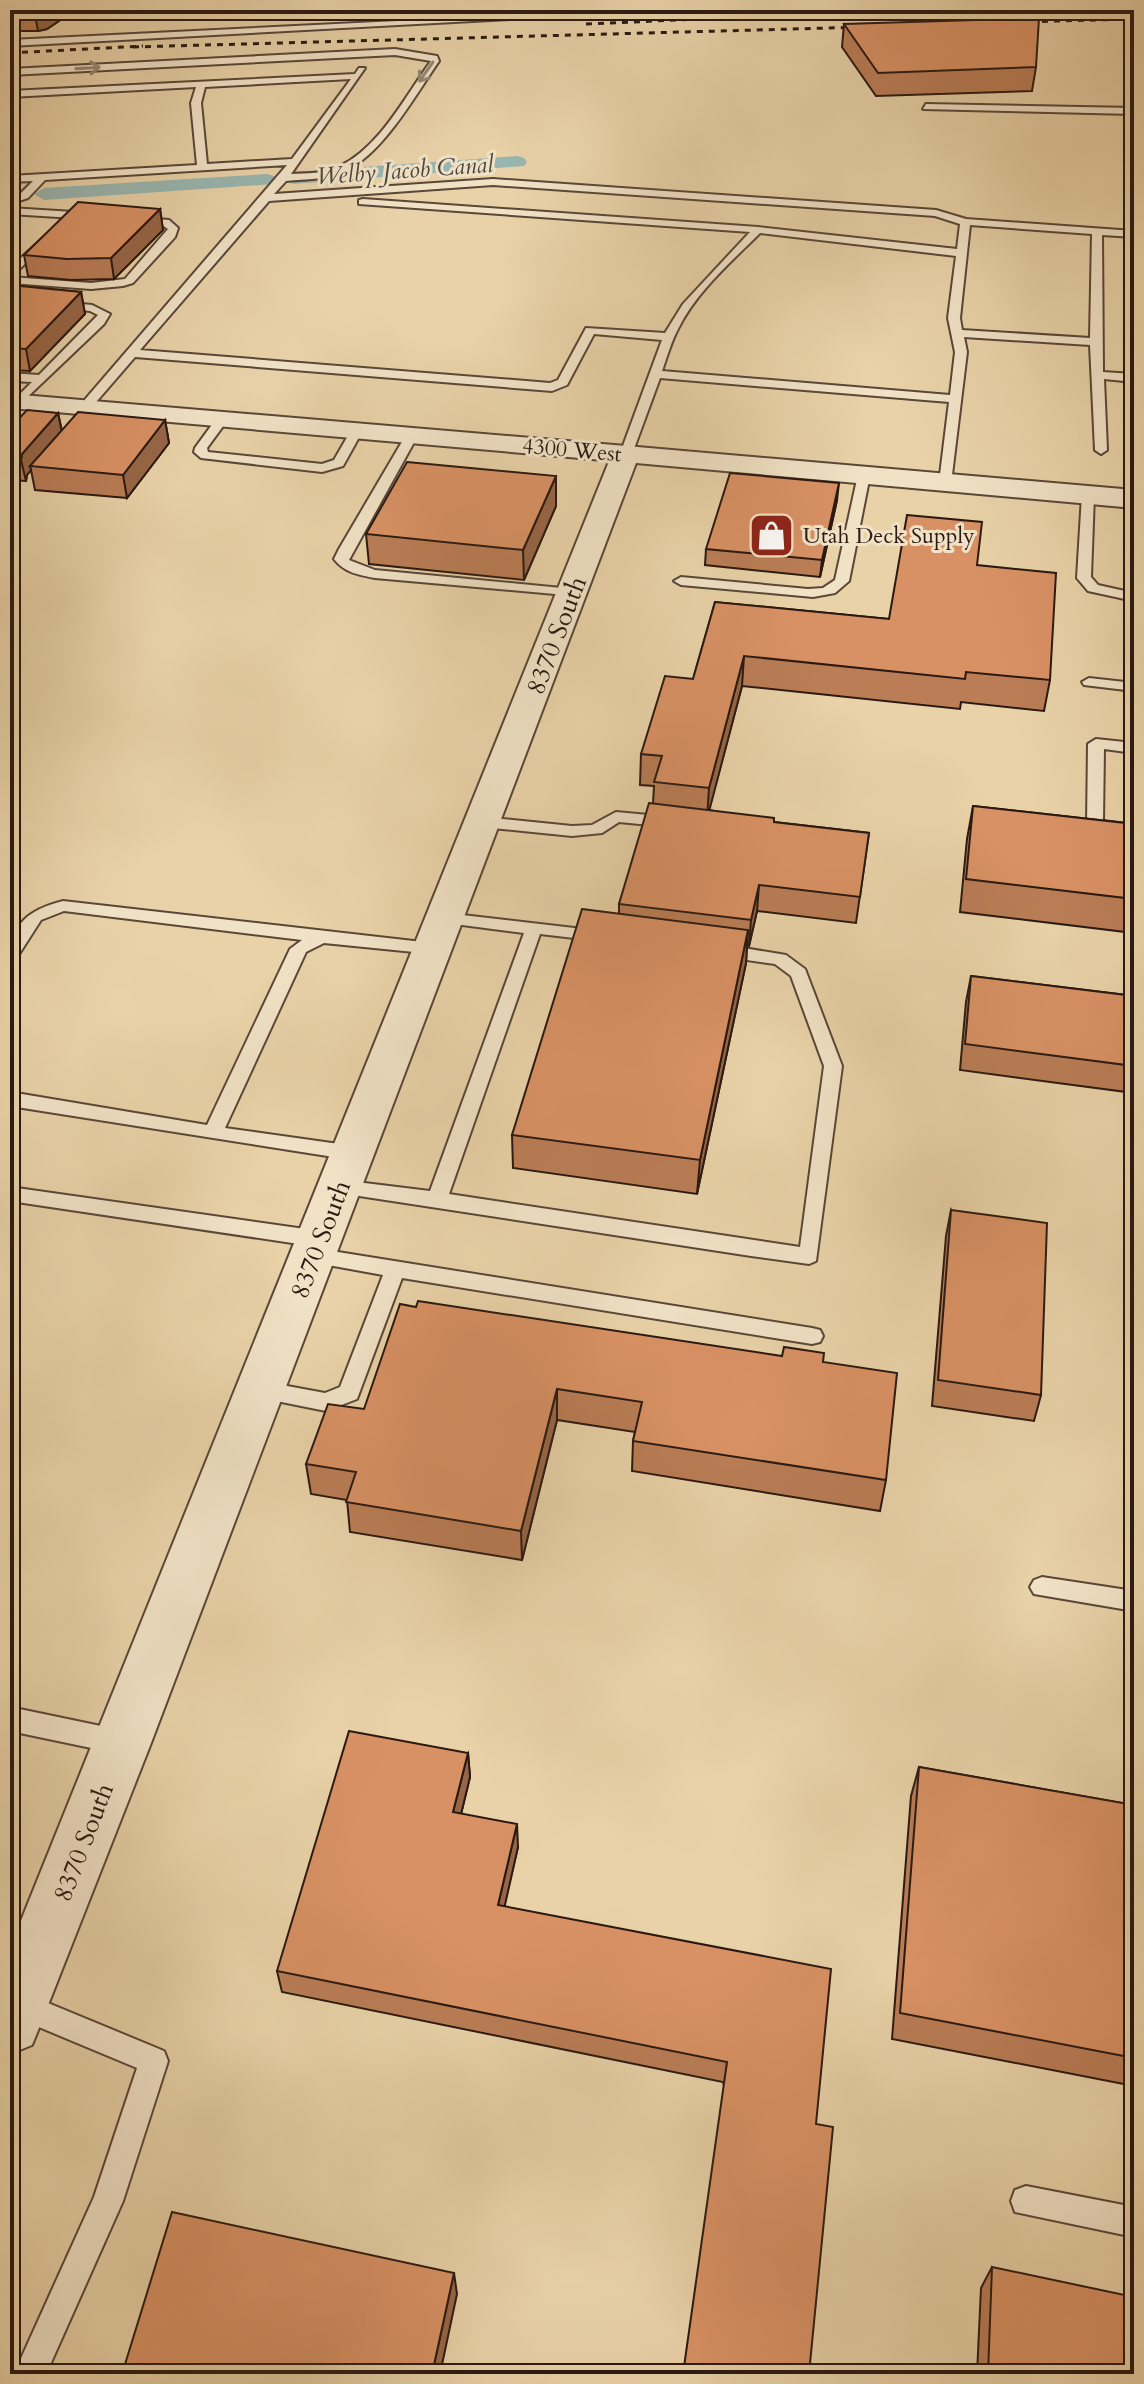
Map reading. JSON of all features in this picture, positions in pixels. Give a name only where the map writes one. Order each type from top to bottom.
[{"type":"street","name":"4300 West","points":[[15,401],[89,411],[223,418],[1134,499]]},
{"type":"street","name":"8370 South","points":[[14,2014],[123,1743],[626,454]]},
{"type":"lane","points":[[10,43],[672,10]]},
{"type":"lane","points":[[10,72],[373,53],[413,52],[426,54],[435,61],[361,159],[341,170],[283,178]]},
{"type":"lane","points":[[89,411],[131,353],[283,178],[373,53]]},
{"type":"lane","points":[[10,94],[358,76]]},
{"type":"lane","points":[[201,84],[196,103],[202,167]]},
{"type":"lane","points":[[926,107],[1134,111]]},
{"type":"lane","points":[[10,179],[295,162]]},
{"type":"lane","points":[[12,205],[42,177]]},
{"type":"lane","points":[[266,198],[493,182],[936,213],[965,222],[1134,234]]},
{"type":"lane","points":[[293,197],[758,230],[961,253]]},
{"type":"lane","points":[[12,205],[102,217]]},
{"type":"lane","points":[[60,224],[70,214]]},
{"type":"lane","points":[[10,277],[91,286],[129,281],[171,235],[173,228],[165,222],[130,219]]},
{"type":"lane","points":[[945,483],[961,352],[954,318],[965,222]]},
{"type":"lane","points":[[626,454],[669,337],[687,306],[758,230]]},
{"type":"lane","points":[[1097,232],[1096,342],[1101,450]]},
{"type":"lane","points":[[10,277],[50,234]]},
{"type":"lane","points":[[10,300],[92,308],[104,314],[100,322],[15,401]]},
{"type":"lane","points":[[131,353],[552,387],[563,382],[590,330],[669,337]]},
{"type":"lane","points":[[957,333],[1096,342]]},
{"type":"lane","points":[[656,374],[955,399]]},
{"type":"lane","points":[[1097,375],[1134,378]]},
{"type":"lane","points":[[10,377],[41,379]]},
{"type":"lane","points":[[223,418],[201,448],[200,452],[205,455],[322,468],[339,463],[357,430]]},
{"type":"lane","points":[[412,435],[399,472],[346,549],[341,559],[345,564],[375,574],[572,593]]},
{"type":"lane","points":[[681,581],[808,593],[827,593],[836,588],[842,581],[864,475]]},
{"type":"lane","points":[[1088,495],[1084,578],[1093,588],[1134,597]]},
{"type":"lane","points":[[1089,682],[1134,687]]},
{"type":"lane","points":[[1134,748],[1096,744],[1095,812],[1095,825],[1134,830]]},
{"type":"lane","points":[[482,822],[572,831],[596,830],[616,817],[695,825]]},
{"type":"lane","points":[[10,955],[35,916],[63,906],[321,937],[534,928],[620,938]]},
{"type":"lane","points":[[438,1198],[534,928]]},
{"type":"lane","points":[[213,1133],[299,949],[321,937]]},
{"type":"lane","points":[[10,1099],[213,1133],[438,1198],[692,1241],[809,1256],[833,1066],[799,973],[780,959],[693,946]]},
{"type":"lane","points":[[10,1194],[316,1248],[395,1270],[812,1336]]},
{"type":"lane","points":[[260,1390],[326,1402],[349,1393],[395,1270]]},
{"type":"lane","points":[[1042,1587],[1134,1601]]},
{"type":"lane","points":[[10,1719],[123,1743]]},
{"type":"lane","points":[[14,2014],[154,2061],[108,2201],[30,2374]]},
{"type":"lane","points":[[1026,2201],[1134,2222]]},
{"type":"building","points":[[10,10],[57,10],[36,20],[10,20]]},
{"type":"building","points":[[1039,18],[1036,67],[878,73],[844,24]]},
{"type":"building","points":[[78,202],[160,209],[111,258],[67,259],[24,255]]},
{"type":"building","points":[[10,285],[81,292],[26,349],[10,348]]},
{"type":"building","points":[[27,410],[58,413],[22,454],[21,460],[10,459],[10,425]]},
{"type":"building","points":[[78,412],[165,420],[123,475],[30,466]]},
{"type":"building","points":[[407,462],[556,476],[523,550],[366,534]]},
{"type":"building","name":"Utah Deck Supply","points":[[730,473],[839,483],[822,560],[706,549]]},
{"type":"building","points":[[907,515],[982,522],[977,565],[1056,573],[1050,680],[966,672],[965,679],[744,656],[709,788],[654,782],[662,756],[641,754],[665,676],[693,679],[715,602],[889,619]]},
{"type":"building","points":[[649,803],[869,833],[860,897],[759,885],[751,920],[619,904]]},
{"type":"building","points":[[973,806],[1134,824],[1134,899],[966,879]]},
{"type":"building","points":[[582,909],[748,930],[700,1160],[512,1135]]},
{"type":"building","points":[[971,976],[1134,996],[1134,1066],[965,1044]]},
{"type":"building","points":[[951,1210],[1047,1223],[1041,1395],[938,1380]]},
{"type":"building","points":[[418,1301],[782,1356],[784,1347],[824,1353],[823,1362],[897,1373],[886,1480],[633,1441],[642,1402],[557,1389],[521,1531],[346,1502],[356,1472],[306,1464],[328,1404],[364,1409],[400,1304],[416,1307]]},
{"type":"building","points":[[349,1731],[468,1753],[453,1812],[517,1824],[498,1905],[831,1969],[816,2124],[833,2127],[809,2374],[683,2374],[727,2062],[277,1971]]},
{"type":"building","points":[[919,1767],[1134,1805],[1134,2058],[900,2013]]},
{"type":"building","points":[[172,2212],[454,2273],[432,2374],[122,2374]]},
{"type":"building","points":[[992,2267],[1134,2297],[1134,2374],[988,2374]]},
{"type":"waterway","name":"Welby Jacob Canal","points":[[293,178],[517,162]]},
{"type":"waterway","name":"Welby Jacob Canal","points":[[44,194],[267,180]]},
{"type":"railway","points":[[586,24],[906,10]]},
{"type":"railway","points":[[1018,22],[1134,19]]},
{"type":"railway","points":[[133,47],[866,27]]},
{"type":"railway","points":[[10,53],[143,46]]},
{"type":"place","name":"Utah Deck Supply","points":[[772,535]]}]
